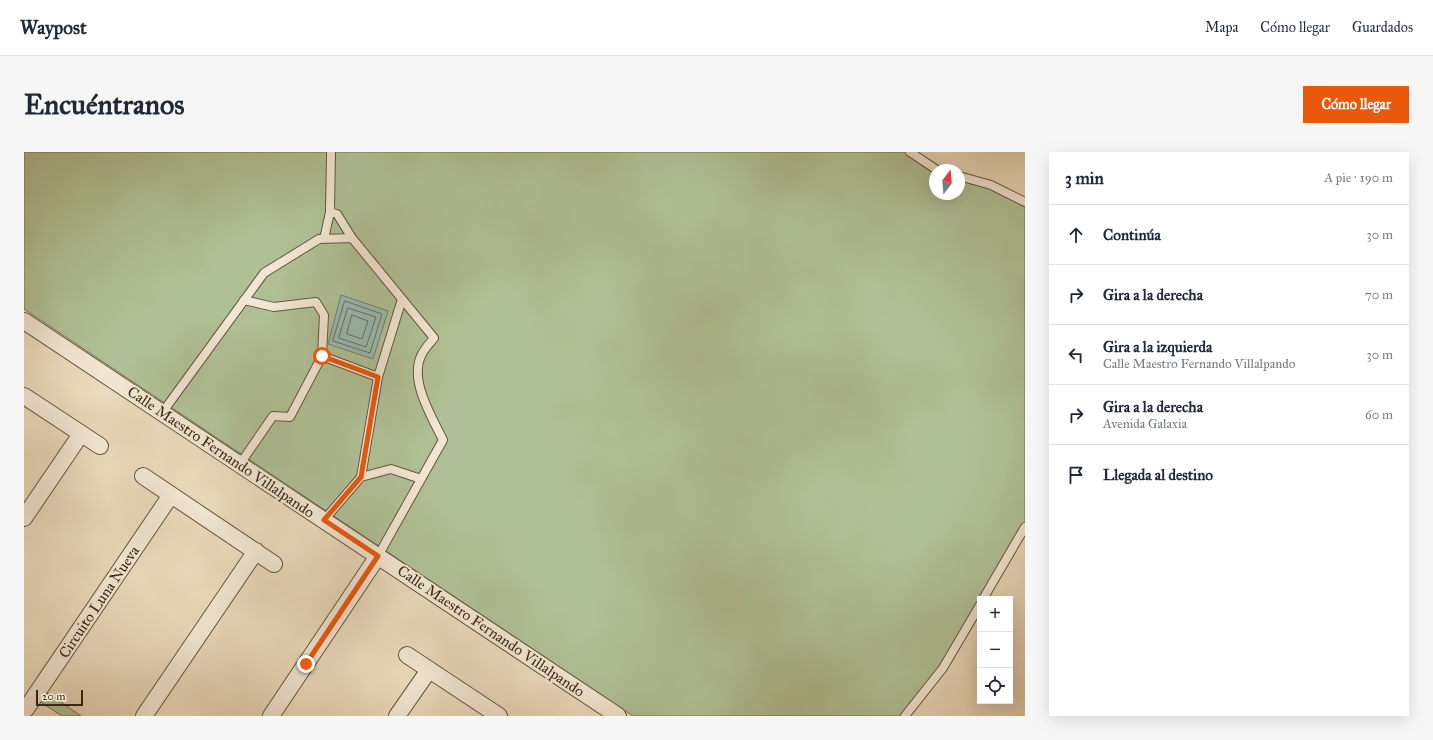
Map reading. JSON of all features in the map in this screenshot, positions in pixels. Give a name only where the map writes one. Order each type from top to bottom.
[{"type":"street","name":"Calle Maestro Fernando Villalpando","points":[[24,321],[618,716]]},
{"type":"street","points":[[24,396],[100,446]]},
{"type":"street","points":[[24,518],[81,434]]},
{"type":"street","points":[[143,476],[274,564]]},
{"type":"street","name":"Circuito Luna Nueva","points":[[29,710],[171,495]]},
{"type":"street","points":[[144,716],[256,551]]},
{"type":"street","points":[[271,716],[378,556]]},
{"type":"street","points":[[407,655],[499,716]]},
{"type":"street","points":[[397,716],[429,670]]},
{"type":"lane","points":[[324,239],[330,212],[331,152]]},
{"type":"lane","points":[[910,152],[929,165]]},
{"type":"lane","points":[[965,178],[991,185],[1025,202]]},
{"type":"lane","points":[[330,212],[337,214],[352,238],[434,338],[422,354],[418,375],[424,402],[443,440],[378,556]]},
{"type":"lane","points":[[162,413],[264,273],[319,239],[352,238]]},
{"type":"lane","points":[[324,520],[361,477],[378,377],[402,299]]},
{"type":"lane","points":[[240,464],[273,416],[290,417],[322,356],[324,315],[316,302],[274,307],[244,300]]},
{"type":"lane","points":[[322,356],[378,377]]},
{"type":"lane","points":[[361,477],[391,469],[421,479]]},
{"type":"lane","points":[[985,596],[1025,527]]},
{"type":"lane","points":[[905,716],[943,668],[977,610]]},
{"type":"green space","points":[[24,152],[910,152],[929,166],[929,200],[965,200],[965,179],[1025,202],[1025,527],[985,596],[977,596],[977,610],[943,668],[901,716],[633,716],[24,309]]},
{"type":"green space","points":[[48,693],[81,716],[62,716],[42,703]]},
{"type":"water","points":[[341,295],[388,311],[373,359],[328,344]]},
{"type":"route","points":[[306,664],[378,556],[324,520],[361,477],[378,377],[322,356]]}]
